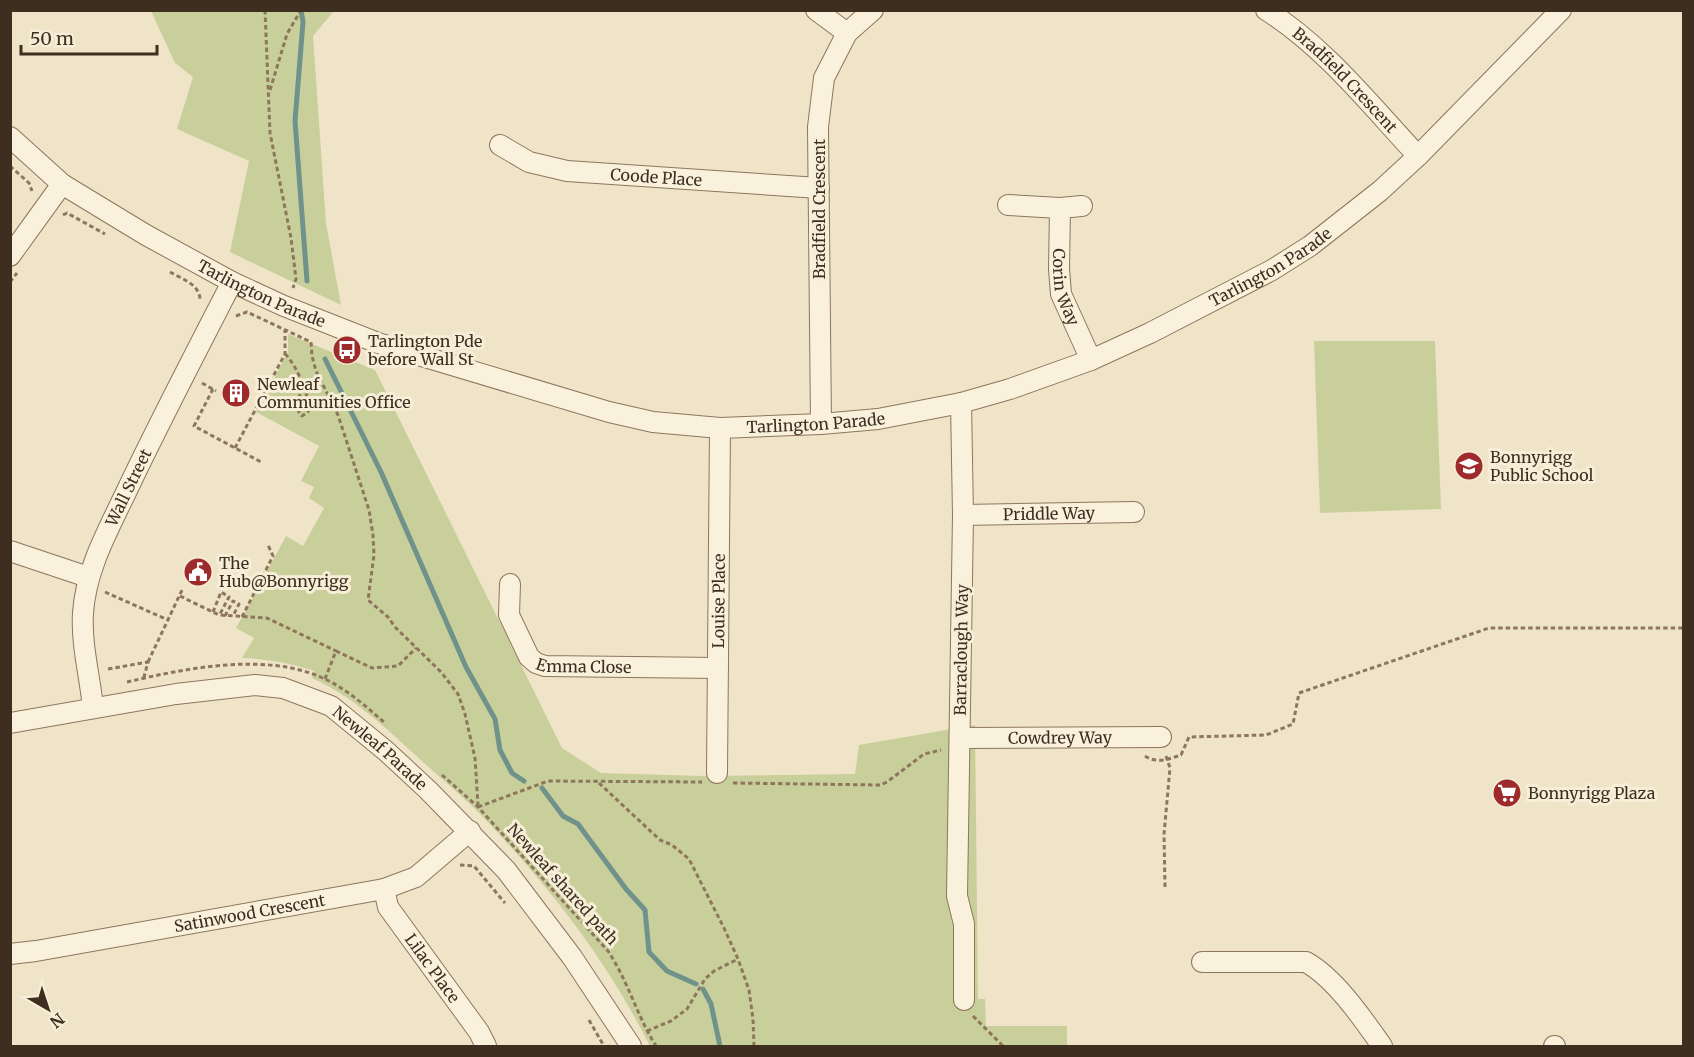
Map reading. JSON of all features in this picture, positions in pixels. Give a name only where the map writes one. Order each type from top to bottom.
[{"type":"street","points":[[816,10],[847,33]]},
{"type":"street","name":"Bradfield Crescent","points":[[821,424],[819,127],[824,78],[847,33],[873,10]]},
{"type":"street","name":"Bradfield Crescent","points":[[1266,10],[1287,24],[1322,54],[1418,156]]},
{"type":"street","name":"Tarlington Parade","points":[[10,137],[62,184],[146,235],[232,282],[304,316],[400,350],[653,422],[720,428],[821,424],[878,419],[961,403],[1010,389],[1091,360],[1272,270],[1310,246],[1418,156],[1561,10]]},
{"type":"street","name":"Coode Place","points":[[500,145],[529,162],[567,171],[819,188]]},
{"type":"street","points":[[10,256],[62,184]]},
{"type":"street","points":[[1008,205],[1060,208],[1082,206]]},
{"type":"street","name":"Corin Way","points":[[1060,208],[1061,294],[1091,360]]},
{"type":"street","name":"Wall Street","points":[[93,708],[84,649],[83,613],[88,577],[154,433],[232,282]]},
{"type":"street","name":"Barraclough Way","points":[[961,403],[963,515],[957,896],[964,924],[964,1000]]},
{"type":"street","name":"Louise Place","points":[[717,773],[720,428]]},
{"type":"street","name":"Priddle Way","points":[[963,515],[1134,512]]},
{"type":"street","points":[[10,550],[88,577]]},
{"type":"street","name":"Emma Close","points":[[510,584],[509,615],[529,657],[536,663],[545,666],[718,668]]},
{"type":"street","name":"Newleaf Parade","points":[[10,723],[93,708],[255,685],[283,688],[331,706],[420,782],[506,870],[546,920],[631,1047]]},
{"type":"street","name":"Cowdrey Way","points":[[960,738],[1161,736]]},
{"type":"street","name":"Satinwood Crescent","points":[[10,954],[57,948],[384,889],[416,877],[470,831]]},
{"type":"street","name":"Lilac Place","points":[[384,889],[388,908],[479,1032],[486,1047]]},
{"type":"street","points":[[1202,962],[1306,962],[1320,969],[1335,985],[1382,1047]]},
{"type":"path","points":[[265,10],[270,132],[291,237],[296,279],[293,288]]},
{"type":"path","points":[[269,94],[287,34],[301,10]]},
{"type":"path","points":[[10,166],[33,189]]},
{"type":"path","points":[[180,596],[219,615],[267,618],[372,668],[398,666],[417,648],[388,617],[368,600],[374,555],[369,510],[338,415],[316,371],[311,342],[247,312],[235,317]]},
{"type":"path","points":[[235,448],[285,354],[285,330]]},
{"type":"path","points":[[285,354],[290,358],[302,384],[307,396],[308,412],[302,416],[297,410],[302,384]]},
{"type":"path","points":[[202,384],[214,390],[194,426],[263,463]]},
{"type":"path","points":[[242,617],[273,556],[268,545]]},
{"type":"path","points":[[144,678],[148,662],[183,588]]},
{"type":"path","points":[[105,592],[168,620]]},
{"type":"path","points":[[213,612],[221,592],[229,597],[219,615]]},
{"type":"path","points":[[225,616],[233,601],[239,604],[233,616]]},
{"type":"path","points":[[1139,752],[1150,759],[1167,760],[1181,755],[1189,736],[1266,735],[1293,724],[1299,693],[1489,628],[1683,628]]},
{"type":"path","name":"Newleaf shared path","points":[[417,648],[441,672],[458,694],[475,758],[478,807],[608,951],[620,968],[656,1047]]},
{"type":"path","points":[[325,679],[336,651]]},
{"type":"path","points":[[108,669],[148,662]]},
{"type":"path","points":[[1161,736],[1170,768],[1164,834],[1165,887]]},
{"type":"path","points":[[598,782],[660,840],[672,845],[689,859],[738,959],[748,990],[754,1047]]},
{"type":"path","points":[[456,867],[459,865],[474,866],[510,908]]},
{"type":"path","points":[[647,1031],[671,1021],[687,1009],[705,979],[714,971],[738,959]]},
{"type":"path","points":[[964,1000],[970,1006],[971,1014],[1003,1047]]},
{"type":"path","points":[[588,1018],[604,1047]]},
{"type":"green space","points":[[151,11],[334,11],[313,36],[326,223],[341,305],[230,252],[249,161],[177,129],[193,77],[175,63]]},
{"type":"green space","points":[[288,334],[375,370],[562,748],[601,773],[705,776],[855,774],[859,745],[975,725],[978,999],[985,999],[986,1026],[1067,1026],[1067,1046],[650,1046],[615,984],[576,926],[531,870],[470,804],[358,705],[312,678],[314,671],[279,662],[242,658],[254,638],[236,628],[286,536],[303,546],[324,508],[309,498],[314,487],[301,481],[319,446],[256,412],[288,352]]},
{"type":"green space","points":[[1314,341],[1435,341],[1441,509],[1320,513]]},
{"type":"waterway","points":[[301,10],[303,22],[295,121],[307,281]]},
{"type":"waterway","points":[[325,359],[381,472],[466,667],[495,719],[500,750],[512,773],[524,781]]},
{"type":"waterway","points":[[542,788],[563,816],[578,824],[626,889],[645,910],[649,952],[667,971],[696,984]]},
{"type":"waterway","points":[[703,989],[711,1004],[720,1046]]},
{"type":"place","name":"Tarlington Pde before Wall St","points":[[347,350]]},
{"type":"place","name":"Newleaf Communities Office","points":[[236,393]]},
{"type":"place","name":"Bonnyrigg Public School","points":[[1469,466]]},
{"type":"place","name":"The Hub@Bonnyrigg","points":[[198,572]]},
{"type":"place","name":"Bonnyrigg Plaza","points":[[1507,793]]}]
